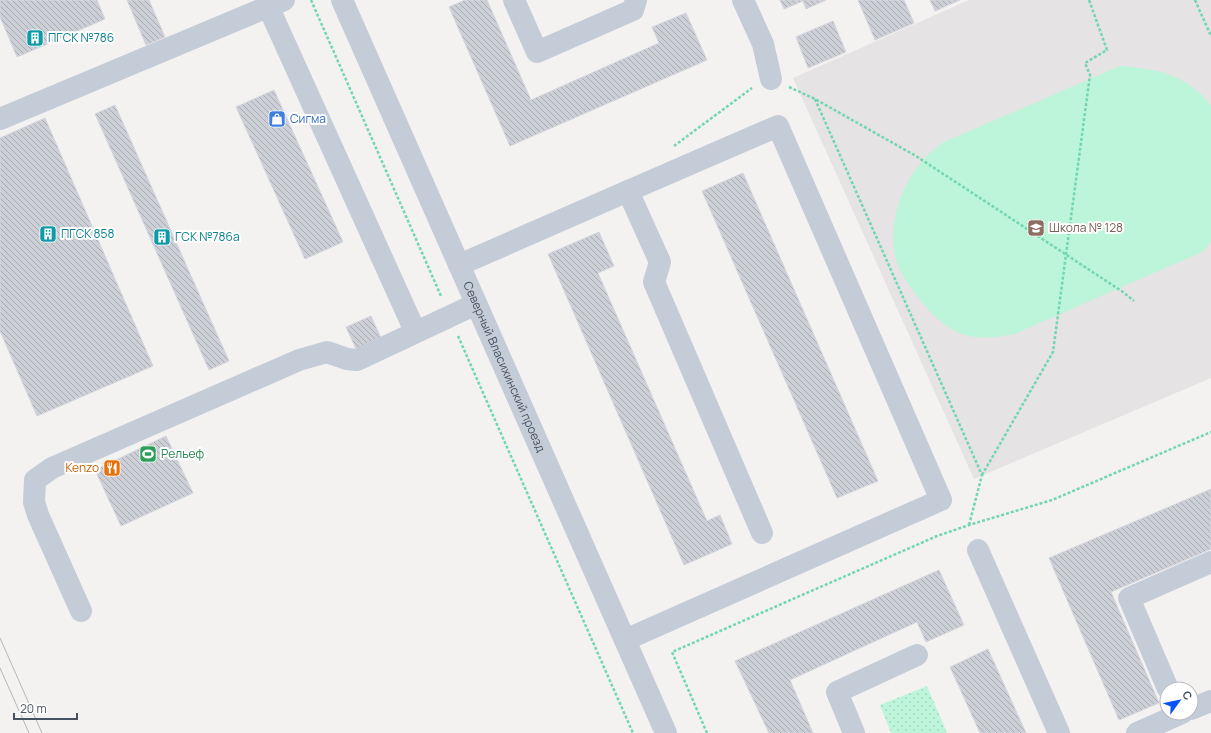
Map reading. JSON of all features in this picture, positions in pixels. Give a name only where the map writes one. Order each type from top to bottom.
[{"type":"street","points":[[514,0],[537,52],[633,10],[636,0]]},
{"type":"street","points":[[743,0],[763,44],[771,79]]},
{"type":"street","name":"Северный Власихинский проезд","points":[[349,2],[459,265],[666,733]]},
{"type":"street","points":[[0,120],[276,3],[415,331]]},
{"type":"street","points":[[459,265],[778,126],[941,500],[625,640]]},
{"type":"street","points":[[628,191],[660,262],[654,282],[762,533]]},
{"type":"street","points":[[81,611],[38,514],[34,502],[35,480],[52,468],[299,360],[327,352],[347,359],[357,360],[449,315],[476,304]]},
{"type":"street","points":[[978,550],[1059,733]]},
{"type":"street","points":[[1165,681],[1129,598],[1211,562]]},
{"type":"street","points":[[854,733],[837,692],[917,656]]},
{"type":"street","points":[[1199,706],[1211,701]]},
{"type":"street","points":[[1137,733],[1163,721]]},
{"type":"path","points":[[311,0],[633,733]]},
{"type":"path","points":[[969,524],[982,475],[1053,352],[1090,75],[1085,63],[1107,50],[1089,0]]},
{"type":"path","points":[[1194,0],[1211,36]]},
{"type":"path","points":[[674,147],[761,82],[771,79],[815,98],[916,156],[1066,254],[1134,301]]},
{"type":"path","points":[[815,98],[982,475]]},
{"type":"path","points":[[707,733],[672,652],[929,539],[969,524],[1052,500],[1211,432]]},
{"type":"shaded area","name":"Школа № 128","points":[[969,0],[1211,0],[1211,378],[974,479],[793,78]]},
{"type":"green space","points":[[1120,66],[1159,71],[1170,75],[1191,86],[1211,105],[1211,242],[1204,251],[1014,334],[986,338],[974,337],[953,330],[933,314],[909,285],[898,265],[894,250],[893,234],[895,219],[904,189],[912,175],[921,162],[944,142]]},
{"type":"green space","points":[[927,686],[947,733],[891,733],[880,705]]},
{"type":"building","name":"ПГСК №786","points":[[0,0],[97,0],[105,19],[17,57],[0,17]]},
{"type":"building","points":[[127,0],[149,0],[165,37],[146,45]]},
{"type":"building","points":[[465,0],[487,0],[531,100],[659,43],[652,27],[686,13],[707,60],[510,146],[449,7]]},
{"type":"building","points":[[780,0],[826,0],[806,9],[803,1],[784,9]]},
{"type":"building","points":[[858,0],[904,0],[914,23],[875,40]]},
{"type":"building","points":[[930,0],[960,0],[935,11]]},
{"type":"building","points":[[833,21],[846,52],[808,68],[796,37]]},
{"type":"building","points":[[274,90],[343,242],[305,259],[236,107]]},
{"type":"building","name":"ГСК №786а","points":[[115,105],[229,361],[209,370],[95,114]]},
{"type":"building","name":"ПГСК 858","points":[[45,118],[153,366],[37,416],[0,331],[0,138]]},
{"type":"building","points":[[743,173],[878,481],[837,498],[702,191]]},
{"type":"building","points":[[599,232],[614,266],[598,273],[707,521],[720,515],[732,544],[684,565],[548,254]]},
{"type":"building","points":[[371,316],[381,338],[356,349],[346,327]]},
{"type":"building","points":[[166,436],[193,493],[121,526],[95,470]]},
{"type":"building","points":[[1211,489],[1211,549],[1111,592],[1159,703],[1119,720],[1049,558]]},
{"type":"building","points":[[939,570],[964,625],[926,642],[917,622],[790,680],[813,733],[769,733],[735,661]]},
{"type":"building","points":[[988,649],[1026,733],[980,733],[950,667]]},
{"type":"tram line","points":[[0,638],[42,733]]},
{"type":"tram line","points":[[0,668],[29,733]]},
{"type":"place","name":"ПГСК №786","points":[[35,38]]},
{"type":"place","name":"Сигма","points":[[277,119]]},
{"type":"place","name":"Школа № 128","points":[[1036,228]]},
{"type":"place","name":"ПГСК 858","points":[[48,234]]},
{"type":"place","name":"ГСК №786а","points":[[162,237]]},
{"type":"place","name":"Рельеф","points":[[148,454]]},
{"type":"place","name":"Kenzo","points":[[112,468]]}]
